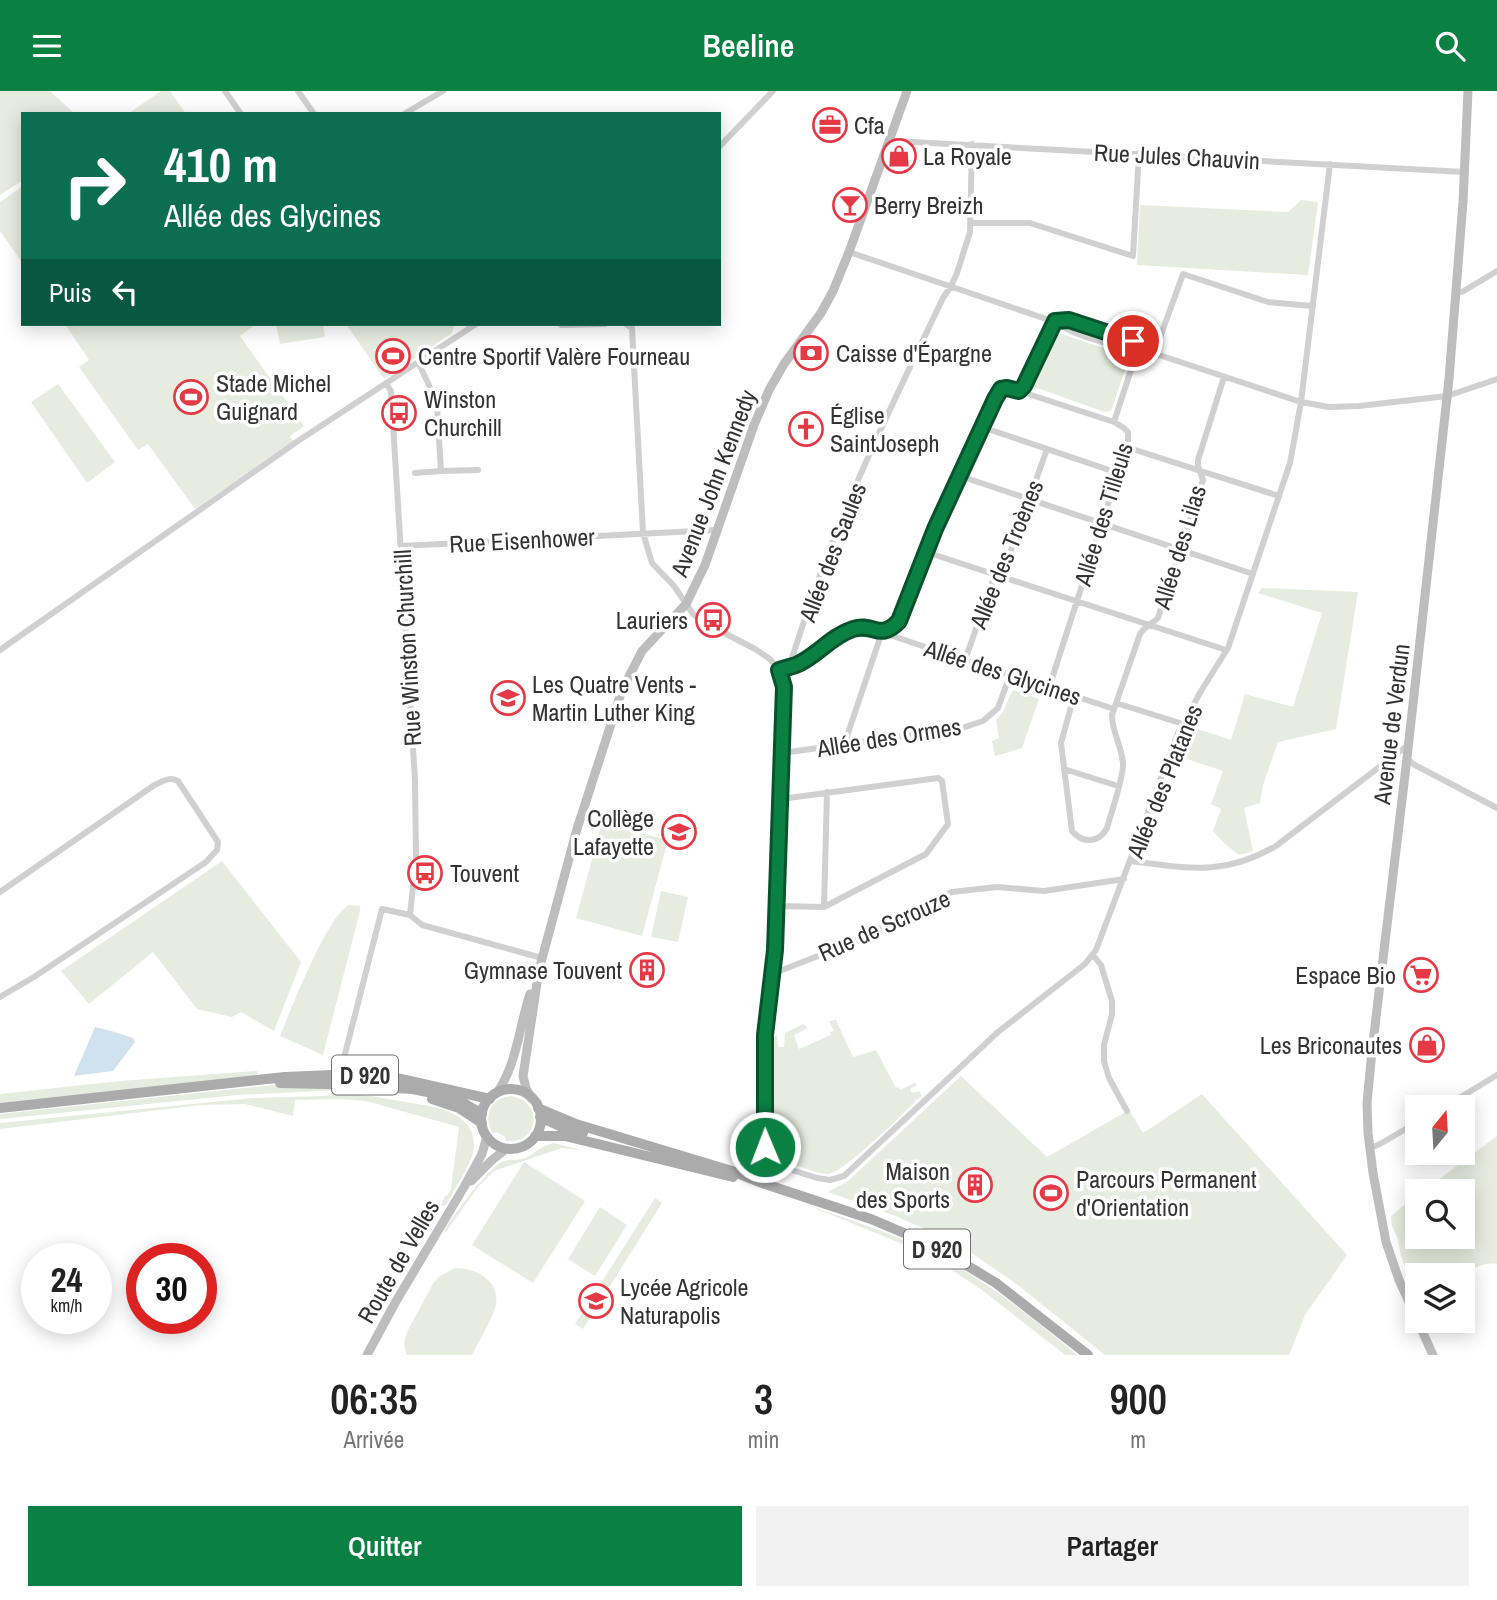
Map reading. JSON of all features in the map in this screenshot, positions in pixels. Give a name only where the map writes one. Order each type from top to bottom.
[{"type":"main road","name":"Avenue John Kennedy","points":[[531,1098],[523,1076],[539,970],[577,829],[622,689],[642,651],[686,604],[705,565],[769,390],[833,291],[907,91]]},
{"type":"main road","name":"Avenue de Verdun","points":[[1433,1354],[1392,1260],[1379,1207],[1370,1148],[1367,1103],[1447,396],[1464,202],[1468,91]]},
{"type":"main road","name":"Avenue John Kennedy","points":[[494,1096],[507,1077],[527,1002],[539,970]]},
{"type":"main road","name":"D 920","points":[[0,1108],[298,1076],[356,1074],[392,1077],[494,1096]]},
{"type":"main road","name":"D 920","points":[[237,1083],[366,1086],[429,1097],[482,1119]]},
{"type":"main road","points":[[506,1090],[516,1090],[531,1098],[539,1113],[536,1136],[523,1147],[506,1149],[487,1136],[482,1119],[485,1106],[494,1096],[506,1090]]},
{"type":"main road","name":"D 920","points":[[539,1113],[719,1167],[871,1219],[948,1254],[996,1283],[1088,1355]]},
{"type":"main road","name":"Route de Velles","points":[[367,1355],[464,1187],[482,1154],[487,1136]]},
{"type":"main road","name":"D 920","points":[[536,1136],[565,1136],[765,1184]]},
{"type":"main road","name":"Route de Velles","points":[[464,1187],[506,1149]]},
{"type":"street","points":[[225,91],[240,112]]},
{"type":"street","points":[[298,91],[313,112]]},
{"type":"street","points":[[407,112],[443,91]]},
{"type":"street","points":[[721,145],[773,91]]},
{"type":"street","name":"Rue Jules Chauvin","points":[[890,139],[1464,172]]},
{"type":"street","name":"Allée des Saules","points":[[789,667],[826,559],[852,495],[924,337],[951,286],[970,232],[972,144]]},
{"type":"street","points":[[971,223],[1030,223],[1133,256],[1139,153]]},
{"type":"street","name":"Allée des Platanes","points":[[772,974],[765,1035],[765,1162],[830,1180],[844,1176],[998,1032],[1093,955],[1178,733],[1226,650],[1290,463],[1301,402],[1330,164]]},
{"type":"street","points":[[849,253],[1055,321],[1080,335],[1130,350],[1138,348]]},
{"type":"street","points":[[1456,292],[1462,292],[1497,271]]},
{"type":"street","points":[[1154,354],[1183,274],[1268,302],[1312,306]]},
{"type":"street","points":[[1055,321],[1069,320],[1083,324],[1133,341],[1138,348],[1154,354],[1301,402],[1329,407],[1447,396],[1497,379]]},
{"type":"street","points":[[1019,391],[1024,386],[1055,321]]},
{"type":"street","points":[[462,326],[466,331]]},
{"type":"street","points":[[0,650],[279,455],[473,326]]},
{"type":"street","points":[[629,326],[632,328],[642,533],[652,563],[674,586],[693,614],[769,659],[779,670],[784,687],[777,906],[772,974]]},
{"type":"street","name":"Allée des Tilleuls","points":[[1049,688],[1126,447],[1128,432],[1114,422],[1138,348]]},
{"type":"street","points":[[418,362],[437,406],[441,471]]},
{"type":"street","name":"Allée des Lilas","points":[[1115,706],[1140,634],[1158,618],[1203,480],[1198,460],[1224,377]]},
{"type":"street","name":"Rue Winston Churchill","points":[[386,383],[391,391],[414,767],[416,825],[410,915]]},
{"type":"street","points":[[844,745],[882,632],[899,621],[926,552],[1001,389],[1019,391],[1114,422]]},
{"type":"street","points":[[982,427],[1118,473]]},
{"type":"street","points":[[1126,447],[1279,496]]},
{"type":"street","name":"Allée des Troènes","points":[[965,660],[995,575],[1012,550],[1047,449]]},
{"type":"street","points":[[415,473],[478,470]]},
{"type":"street","points":[[960,476],[1252,574]]},
{"type":"street","name":"Rue Eisenhower","points":[[401,546],[717,530]]},
{"type":"street","points":[[926,552],[1226,650]]},
{"type":"street","name":"Allée des Glycines","points":[[779,670],[797,664],[844,632],[858,628],[882,632],[1074,696],[1183,724]]},
{"type":"street","name":"Allée des Ormes","points":[[782,753],[962,728],[983,720],[998,708],[1010,675]]},
{"type":"street","points":[[1074,696],[1061,741],[1072,831],[1085,840],[1102,836],[1107,828],[1123,764],[1112,724],[1115,706]]},
{"type":"street","points":[[1130,861],[1194,869],[1243,862],[1276,846],[1408,745]]},
{"type":"street","points":[[1406,758],[1497,808]]},
{"type":"street","points":[[1064,769],[1118,786]]},
{"type":"street","points":[[777,906],[824,907],[926,854],[948,824],[943,782],[938,778],[781,799]]},
{"type":"street","points":[[0,892],[163,780],[178,781],[218,842],[217,850],[206,862],[0,997]]},
{"type":"street","points":[[824,907],[827,792]]},
{"type":"street","name":"Rue de Scrouze","points":[[772,974],[851,943],[952,892],[997,887],[1044,891],[1124,879]]},
{"type":"street","points":[[344,1058],[382,909],[410,915],[422,925],[542,958]]},
{"type":"street","points":[[1093,955],[1101,965],[1112,1001],[1112,1014],[1104,1045],[1104,1061],[1109,1077],[1127,1111]]},
{"type":"street","points":[[1464,1095],[1497,1075]]},
{"type":"street","points":[[1370,1148],[1405,1129]]},
{"type":"shaded area","points":[[0,91],[50,91],[73,112],[21,112],[21,181],[0,195]]},
{"type":"shaded area","points":[[161,91],[170,91],[185,112],[131,112]]},
{"type":"shaded area","points":[[21,187],[21,261],[0,231],[0,202]]},
{"type":"shaded area","points":[[1301,200],[1318,202],[1308,275],[1137,265],[1140,205],[1288,212]]},
{"type":"shaded area","name":"Stade Michel Guignard","points":[[66,326],[253,326],[240,336],[304,426],[290,436],[293,441],[195,509],[148,444],[138,450],[79,367],[89,360]]},
{"type":"shaded area","points":[[276,326],[323,326],[325,337],[280,344]]},
{"type":"shaded area","name":"Centre Sportif Valère Fourneau","points":[[347,326],[454,326],[452,333],[384,379]]},
{"type":"shaded area","points":[[1057,334],[1127,357],[1111,411],[1105,412],[1033,385]]},
{"type":"shaded area","points":[[58,384],[115,462],[87,483],[31,402]]},
{"type":"shaded area","points":[[1262,588],[1358,592],[1336,729],[1278,742],[1263,785],[1260,803],[1244,808],[1253,851],[1239,855],[1213,831],[1221,809],[1211,804],[1223,771],[1178,756],[1189,726],[1231,740],[1245,694],[1293,707],[1322,613],[1258,593]]},
{"type":"shaded area","points":[[1014,690],[1039,699],[1022,748],[995,756],[992,741],[999,738],[996,720]]},
{"type":"shaded area","points":[[602,823],[668,840],[642,936],[576,918]]},
{"type":"shaded area","points":[[222,861],[301,962],[274,1031],[241,1012],[232,1017],[197,1009],[153,952],[89,1004],[61,971]]},
{"type":"shaded area","points":[[661,891],[688,897],[678,942],[651,937]]},
{"type":"shaded area","points":[[349,905],[360,906],[360,911],[323,1055],[280,1036],[320,944],[330,926]]},
{"type":"shaded area","points":[[836,1020],[853,1057],[876,1050],[896,1088],[900,1090],[914,1083],[917,1084],[910,1089],[912,1093],[919,1091],[922,1096],[860,1154],[837,1171],[826,1174],[786,1162],[779,1150],[770,1103],[773,1037],[777,1035],[778,1047],[784,1047],[785,1033],[803,1024],[808,1028],[794,1035],[799,1049],[831,1035],[830,1032],[834,1031],[829,1021]]},
{"type":"shaded area","points":[[257,1071],[258,1074],[247,1077],[0,1103],[0,1094],[120,1081]]},
{"type":"shaded area","points":[[961,1076],[1047,1157],[1129,1110],[1143,1133],[1202,1094],[1347,1255],[1305,1315],[1289,1355],[1105,1355],[1019,1286],[973,1254],[898,1217],[828,1192],[848,1181]]},
{"type":"shaded area","points":[[273,1085],[345,1088],[237,1095],[0,1119],[0,1114]]},
{"type":"shaded area","points":[[346,1093],[438,1108],[450,1112],[468,1125],[473,1135],[473,1153],[446,1205],[440,1207],[451,1189],[459,1127],[366,1101],[295,1100],[293,1116],[245,1104],[201,1105],[0,1129],[0,1123],[253,1098]]},
{"type":"shaded area","points":[[511,1096],[522,1099],[529,1106],[534,1121],[526,1136],[506,1141],[505,1137],[497,1132],[493,1134],[488,1121],[490,1109],[494,1104]]},
{"type":"shaded area","points":[[1497,1136],[1497,1264],[1475,1268],[1475,1263],[1405,1263],[1405,1266],[1391,1216],[1405,1205],[1405,1249],[1475,1249],[1475,1179],[1439,1179],[1458,1165],[1475,1165],[1475,1152]]},
{"type":"shaded area","points":[[554,1143],[581,1150],[562,1148],[494,1171],[478,1187],[446,1232],[444,1231],[471,1193],[497,1165],[504,1161],[525,1158]]},
{"type":"shaded area","points":[[524,1162],[585,1201],[533,1283],[472,1245]]},
{"type":"shaded area","points":[[655,1198],[662,1203],[583,1329],[575,1324]]},
{"type":"shaded area","points":[[807,1205],[891,1235],[939,1256],[1001,1295],[1077,1355],[1065,1355],[982,1290],[950,1269],[898,1242]]},
{"type":"shaded area","points":[[600,1207],[627,1225],[595,1276],[568,1259]]},
{"type":"shaded area","points":[[455,1268],[470,1270],[484,1277],[494,1288],[496,1296],[492,1316],[472,1355],[406,1355],[404,1342],[408,1330],[434,1282]]},
{"type":"water","points":[[95,1027],[133,1038],[135,1042],[113,1071],[74,1076]]},
{"type":"place","name":"Cfa","points":[[830,125]]},
{"type":"place","name":"La Royale","points":[[899,156]]},
{"type":"place","name":"Berry Breizh","points":[[850,205]]},
{"type":"place","name":"Caisse d'Épargne","points":[[811,353]]},
{"type":"place","name":"Centre Sportif Valère Fourneau","points":[[393,356]]},
{"type":"place","name":"Stade Michel Guignard","points":[[191,397]]},
{"type":"place","name":"Winston Churchill","points":[[399,413]]},
{"type":"place","name":"Église SaintJoseph","points":[[806,429]]},
{"type":"place","name":"Lauriers","points":[[713,620]]},
{"type":"place","name":"Les Quatre Vents - Martin Luther King","points":[[508,698]]},
{"type":"place","name":"Collège Lafayette","points":[[679,832]]},
{"type":"place","name":"Touvent","points":[[425,873]]},
{"type":"place","name":"Gymnase Touvent","points":[[647,970]]},
{"type":"place","name":"Espace Bio","points":[[1421,975]]},
{"type":"place","name":"Les Briconautes","points":[[1427,1045]]},
{"type":"place","name":"Maison des Sports","points":[[975,1185]]},
{"type":"place","name":"Parcours Permanent d'Orientation","points":[[1051,1193]]},
{"type":"place","name":"Lycée Agricole Naturapolis","points":[[596,1301]]},
{"type":"route","points":[[765,1147],[765,1035],[775,950],[781,799],[784,687],[779,670],[797,664],[844,632],[858,628],[882,632],[899,621],[935,529],[995,399],[1001,389],[1019,391],[1024,386],[1055,321],[1069,320],[1133,341]]}]
